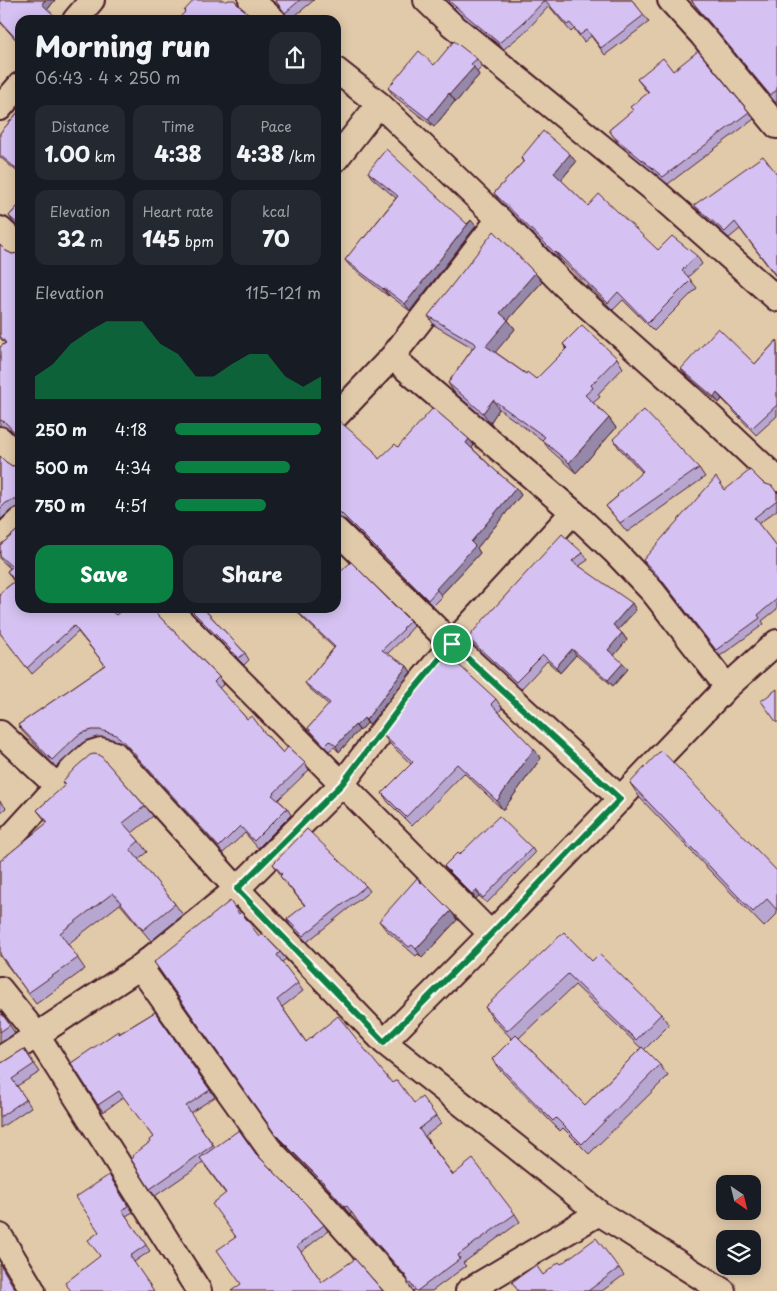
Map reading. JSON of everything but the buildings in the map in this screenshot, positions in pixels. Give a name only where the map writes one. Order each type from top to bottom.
[{"type":"street","points":[[79,15],[92,0]]},
{"type":"street","points":[[426,0],[451,24],[653,189],[777,299]]},
{"type":"street","points":[[670,0],[702,35],[777,126]]},
{"type":"street","points":[[341,74],[379,104],[565,286],[777,478]]},
{"type":"street","points":[[0,108],[15,91]]},
{"type":"street","points":[[341,153],[379,104]]},
{"type":"street","points":[[341,411],[392,357],[499,220]]},
{"type":"street","points":[[0,229],[15,242]]},
{"type":"street","points":[[392,357],[573,512],[615,552],[653,592],[727,687]]},
{"type":"street","points":[[0,439],[15,454]]},
{"type":"street","points":[[0,1059],[140,967],[237,889],[342,784],[407,698],[452,644],[573,512]]},
{"type":"street","points":[[0,539],[15,525]]},
{"type":"street","points":[[341,535],[452,644],[620,799]]},
{"type":"street","points":[[173,613],[491,934]]},
{"type":"street","points":[[384,1042],[491,934],[727,687],[777,642]]},
{"type":"street","points":[[0,733],[57,786]]},
{"type":"street","points":[[0,849],[74,768],[91,754],[101,750],[115,754],[237,889],[384,1042],[599,1213],[723,1291]]},
{"type":"street","points":[[140,967],[270,1150],[319,1200],[400,1291]]},
{"type":"street","points":[[0,988],[38,1035],[199,1291]]},
{"type":"street","points":[[468,1291],[599,1213]]},
{"type":"street","points":[[0,1236],[32,1291]]},
{"type":"route","points":[[452,644],[620,799],[491,934],[384,1042],[237,889],[342,784],[407,698],[452,644]]}]
